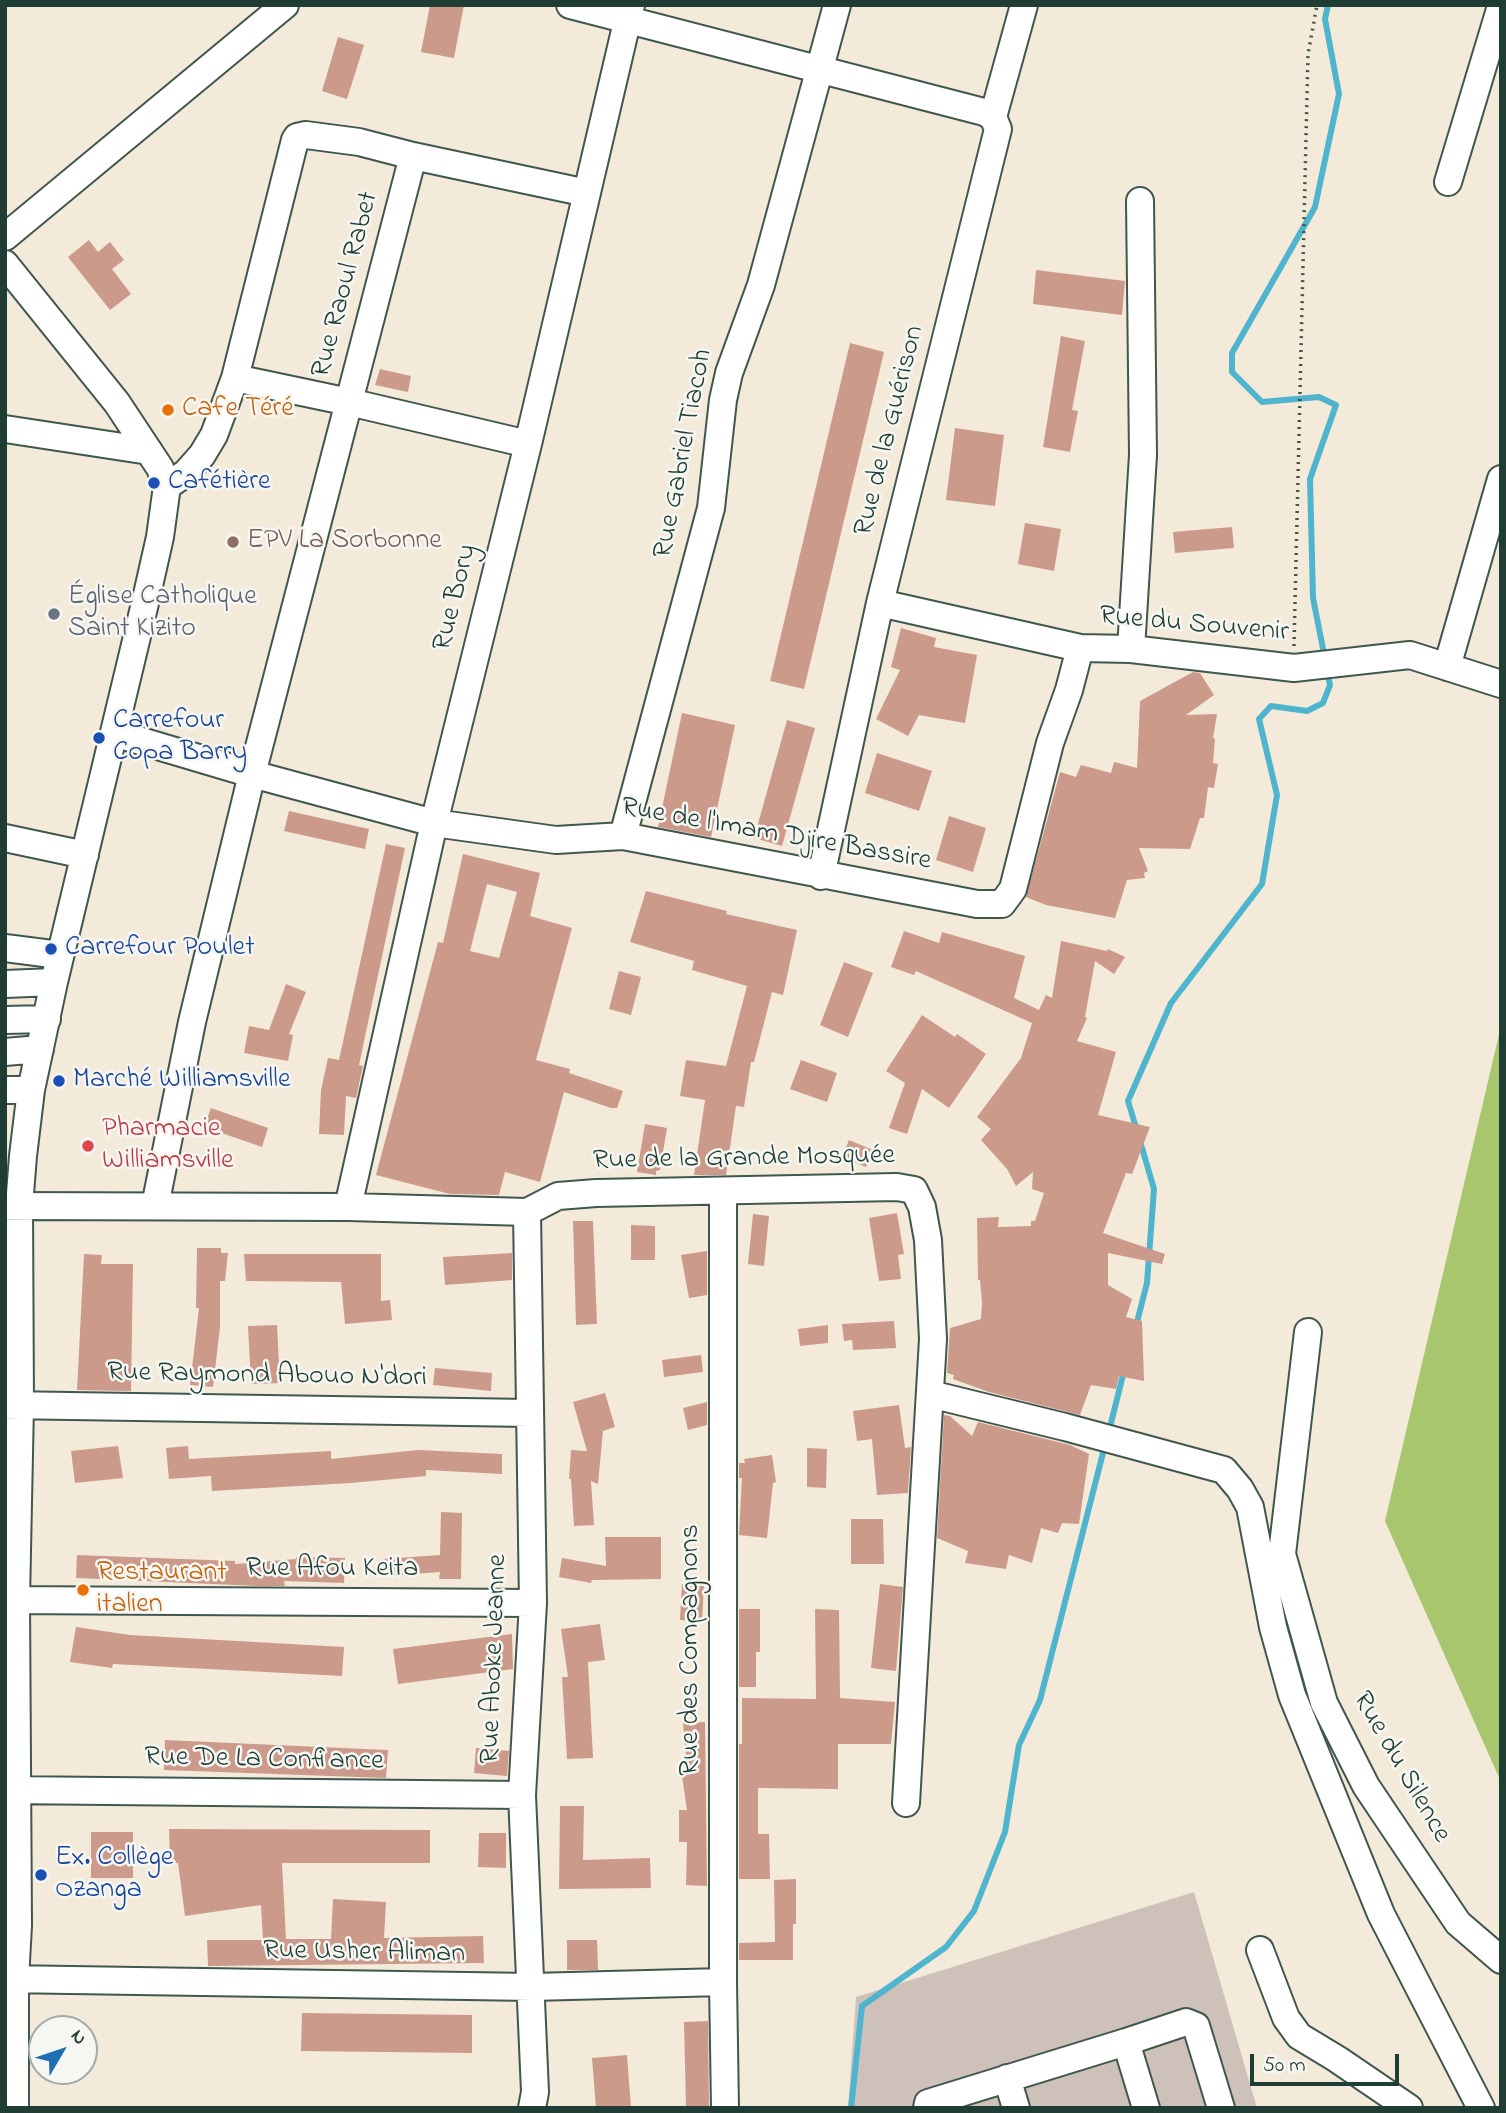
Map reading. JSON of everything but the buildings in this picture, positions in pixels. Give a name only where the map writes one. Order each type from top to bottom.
[{"type":"street","points":[[5,237],[285,5]]},
{"type":"street","points":[[570,5],[629,12],[820,68],[984,112],[993,117]]},
{"type":"street","name":"Rue Gabriel Tiacoh","points":[[623,836],[711,508],[723,400],[729,373],[761,285],[837,5]]},
{"type":"street","name":"Rue de la Guérison","points":[[821,876],[880,603],[998,129],[993,117],[1024,5]]},
{"type":"street","points":[[1448,182],[1501,6]]},
{"type":"street","name":"Rue Bory","points":[[348,1207],[434,823],[528,444],[629,12]]},
{"type":"street","points":[[167,486],[186,473],[214,436],[235,378],[295,140],[301,135],[359,142],[587,193]]},
{"type":"street","name":"Rue Raoul Rabet","points":[[155,1206],[192,1022],[252,774],[413,156]]},
{"type":"street","points":[[1131,649],[1143,455],[1140,201]]},
{"type":"street","points":[[5,264],[117,404],[149,451],[167,486],[160,537],[40,1049],[18,1090],[12,1206],[11,1790],[18,1926],[10,1979],[15,2108]]},
{"type":"street","points":[[235,378],[528,444]]},
{"type":"street","points":[[5,429],[149,451]]},
{"type":"street","points":[[1447,667],[1501,480]]},
{"type":"street","name":"Rue du Souvenir","points":[[880,603],[1080,648],[1131,649],[1294,668],[1410,655],[1501,684]]},
{"type":"street","name":"Rue de l'Imam Djire Bassire","points":[[114,733],[252,774],[434,823],[556,840],[623,836],[977,904],[1002,904],[1013,889],[1050,743],[1069,690],[1080,648]]},
{"type":"street","points":[[5,838],[85,855]]},
{"type":"street","points":[[5,948],[60,955]]},
{"type":"street","points":[[5,984],[54,982]]},
{"type":"street","points":[[5,1020],[47,1019]]},
{"type":"street","points":[[5,1052],[40,1049]]},
{"type":"street","name":"Rue de la Grande Mosquée","points":[[12,1206],[348,1207],[527,1212],[558,1196],[897,1186],[914,1190],[922,1207],[928,1240],[933,1339],[906,1803]]},
{"type":"street","name":"Rue des Compagnons","points":[[723,1192],[725,2108]]},
{"type":"street","name":"Rue Aboke Jeanne","points":[[527,1212],[533,1603],[522,1796],[532,1987],[535,2092],[532,2108]]},
{"type":"street","name":"Rue du Silence","points":[[1308,1332],[1282,1554],[1324,1703],[1366,1786],[1458,1923],[1501,1960]]},
{"type":"street","points":[[930,1394],[1065,1427],[1224,1471],[1240,1489],[1250,1507],[1273,1627],[1292,1695],[1381,1914],[1480,2108]]},
{"type":"street","name":"Rue Raymond Abouo N'dori","points":[[13,1405],[528,1413]]},
{"type":"street","name":"Rue Afou Keita","points":[[11,1600],[533,1603]]},
{"type":"street","name":"Rue De La Confiance","points":[[11,1790],[522,1796]]},
{"type":"street","points":[[1260,1950],[1286,2018],[1299,2036],[1409,2108]]},
{"type":"street","name":"Rue Usher Aliman","points":[[10,1979],[532,1987],[723,1982]]},
{"type":"street","points":[[927,2108],[928,2103],[1186,2022],[1196,2026],[1221,2108]]},
{"type":"street","points":[[1126,2042],[1146,2108]]},
{"type":"street","points":[[1007,2078],[1016,2108]]},
{"type":"path","points":[[1294,668],[1307,54],[1317,5]]},
{"type":"shaded area","points":[[1194,1892],[1257,2108],[848,2108],[856,1997]]},
{"type":"green space","points":[[1501,1026],[1501,1782],[1385,1521]]},
{"type":"waterway","points":[[1325,659],[1313,598],[1310,479],[1336,405],[1319,397],[1262,402],[1232,372],[1232,353],[1315,207],[1339,94],[1325,19],[1328,5]]},
{"type":"waterway","points":[[1137,1131],[1128,1101],[1171,1003],[1262,884],[1277,795],[1259,719],[1271,706],[1307,711],[1323,703],[1330,685],[1327,670]]},
{"type":"waterway","points":[[1136,1326],[1147,1283],[1154,1189],[1140,1141]]},
{"type":"waterway","points":[[1109,1431],[1124,1371]]},
{"type":"waterway","points":[[851,2108],[862,2006],[946,1947],[974,1911],[1005,1832],[1019,1745],[1040,1700],[1105,1445]]},
{"type":"place","name":"Cafe Téré","points":[[168,410]]},
{"type":"place","name":"Cafétière","points":[[154,483]]},
{"type":"place","name":"EPV La Sorbonne","points":[[233,542]]},
{"type":"place","name":"Église Catholique Saint Kizito","points":[[54,614]]},
{"type":"place","name":"Carrefour Copa Barry","points":[[99,738]]},
{"type":"place","name":"Carrefour Poulet","points":[[51,949]]},
{"type":"place","name":"Marché Williamsville","points":[[59,1081]]},
{"type":"place","name":"Pharmacie Williamsville","points":[[88,1146]]},
{"type":"place","name":"Restaurant italien","points":[[83,1590]]},
{"type":"place","name":"Ex. Collège Ozanga","points":[[41,1875]]}]
